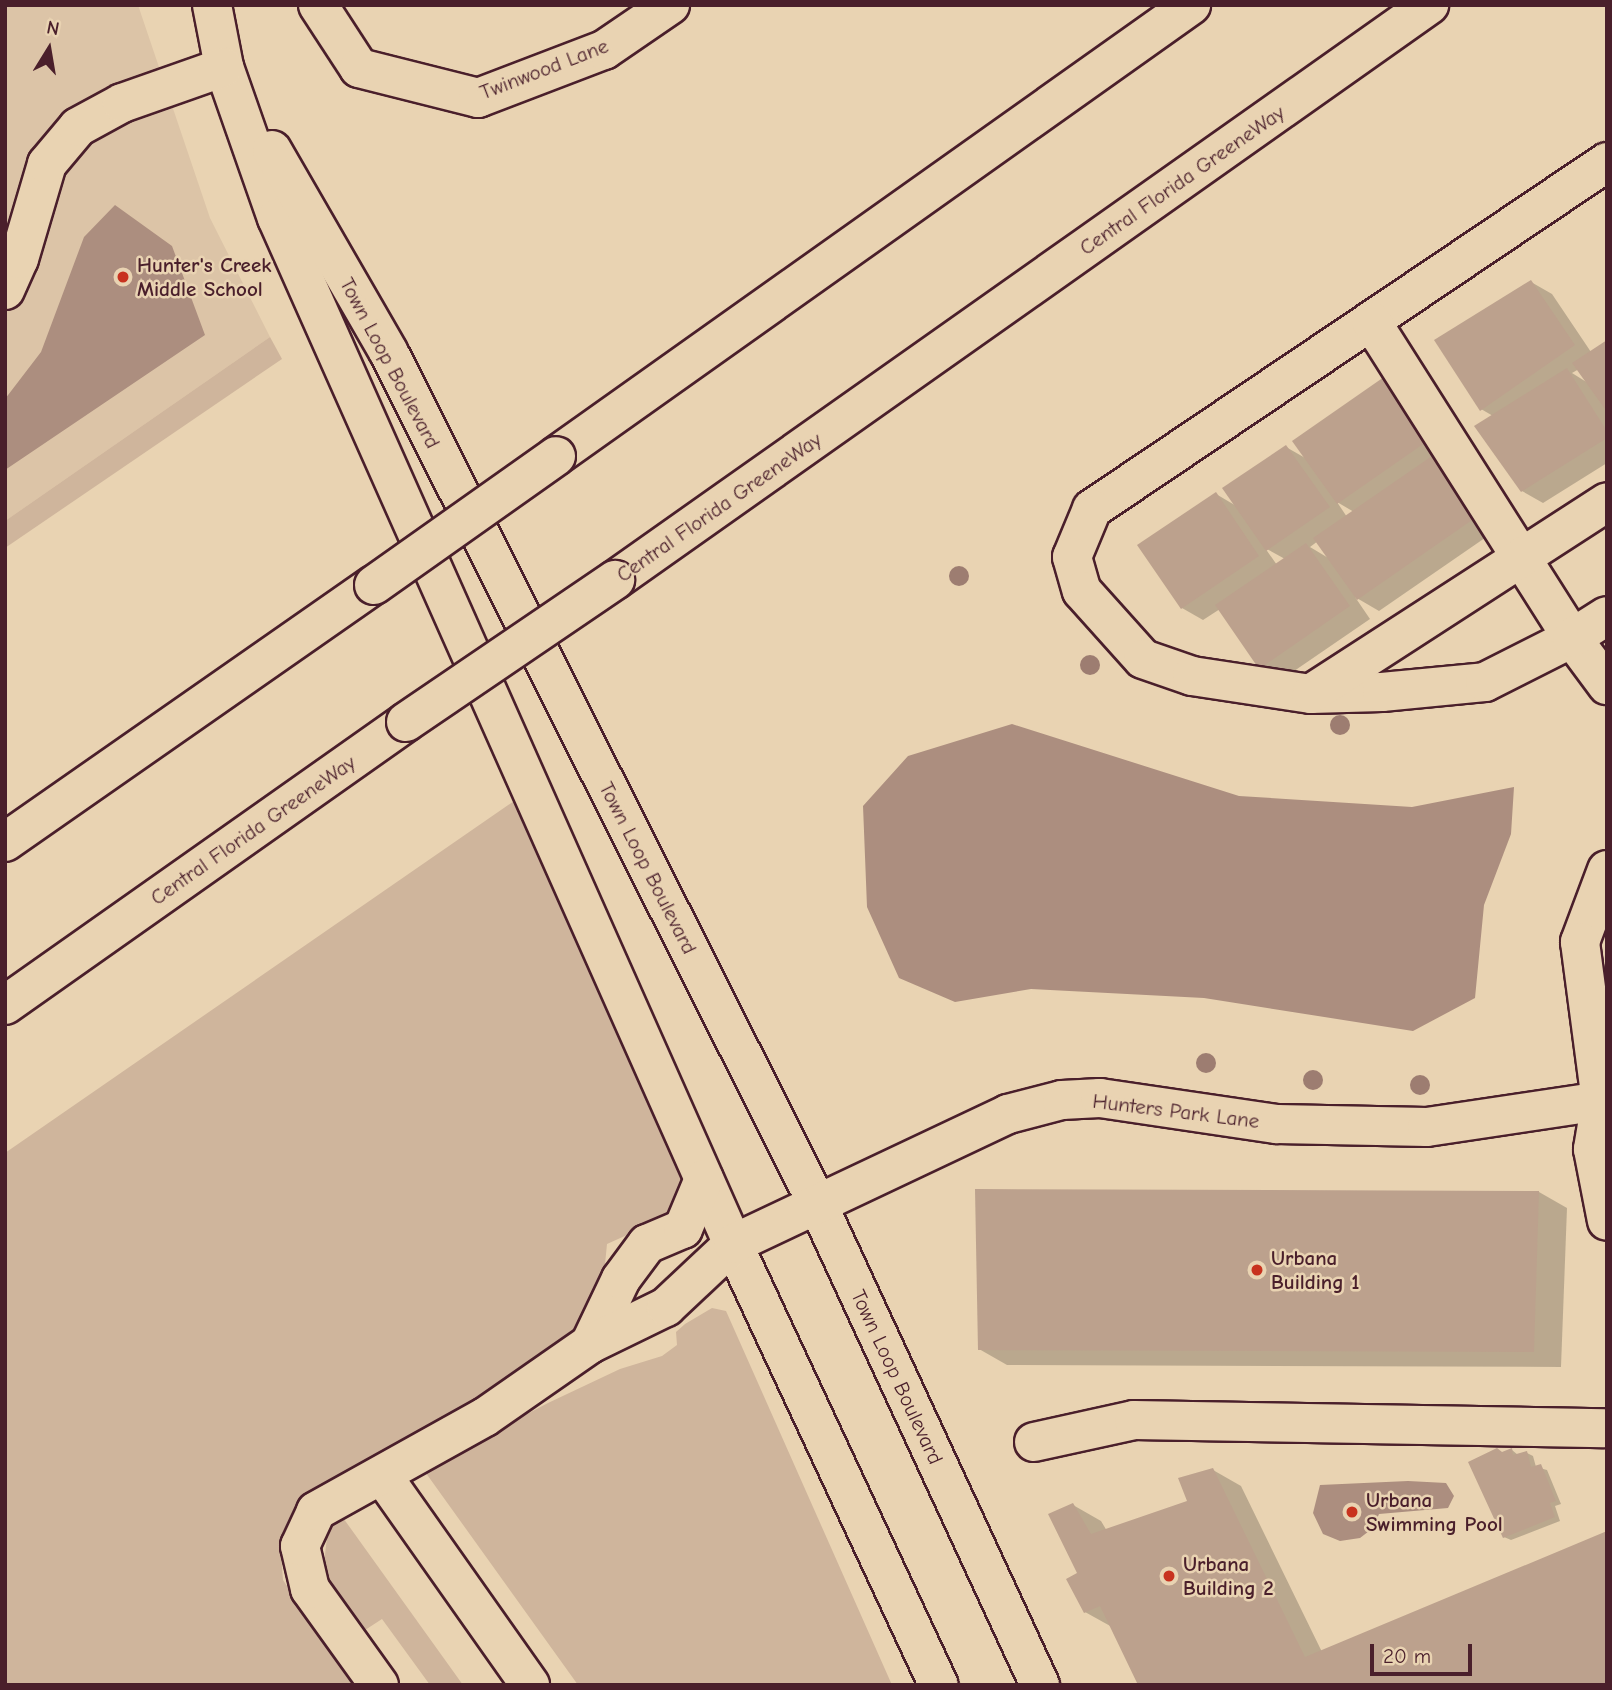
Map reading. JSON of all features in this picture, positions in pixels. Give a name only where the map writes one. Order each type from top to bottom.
[{"type":"main road","name":"Town Loop Boulevard","points":[[212,5],[224,66],[277,218],[733,1244],[939,1685]]},
{"type":"main road","name":"Twinwood Lane","points":[[318,5],[359,68],[478,98],[604,50],[670,5]]},
{"type":"main road","points":[[5,842],[374,585],[1191,5]]},
{"type":"main road","name":"Central Florida GreeneWay","points":[[5,1005],[406,722],[615,580],[1429,5]]},
{"type":"main road","name":"Town Loop Boulevard","points":[[224,66],[389,353],[818,1205],[1040,1685]]},
{"type":"main road","points":[[5,290],[19,260],[47,164],[78,127],[122,103],[224,66]]},
{"type":"main road","points":[[1607,162],[1092,509],[1072,557],[1082,591],[1143,659],[1192,676],[1311,694],[1381,692],[1485,682],[1573,638],[1607,616]]},
{"type":"main road","points":[[1371,321],[1573,638],[1607,685]]},
{"type":"main road","points":[[1311,694],[1607,502]]},
{"type":"main road","points":[[1607,870],[1580,942],[1605,1104],[1593,1149],[1607,1221]]},
{"type":"main road","name":"Hunters Park Lane","points":[[379,1685],[310,1589],[300,1546],[316,1511],[485,1417],[590,1344],[666,1307],[733,1244],[1008,1114],[1062,1100],[1100,1098],[1277,1124],[1427,1127],[1605,1104]]},
{"type":"main road","points":[[683,1229],[704,1179]]},
{"type":"main road","points":[[590,1344],[621,1279],[647,1244],[683,1229],[733,1244]]},
{"type":"main road","points":[[1034,1442],[1134,1420],[1606,1424]]},
{"type":"main road","points":[[382,1475],[530,1685]]},
{"type":"shaded area","name":"Hunter's Creek Middle School","points":[[5,5],[138,5],[210,218],[270,337],[5,521]]},
{"type":"shaded area","points":[[115,205],[172,246],[205,335],[5,470],[5,399],[41,352],[84,237]]},
{"type":"shaded area","points":[[270,337],[282,359],[5,548],[5,521]]},
{"type":"shaded area","points":[[1012,724],[1239,796],[1412,807],[1514,787],[1511,834],[1484,905],[1475,998],[1413,1031],[1204,998],[1031,989],[955,1002],[899,978],[867,907],[863,806],[908,756]]},
{"type":"shaded area","points":[[530,790],[704,1179],[667,1217],[607,1244],[601,1305],[590,1344],[305,1495],[280,1541],[283,1580],[353,1685],[5,1685],[5,1153]]},
{"type":"shaded area","points":[[712,1308],[726,1311],[892,1685],[578,1685],[423,1469],[548,1403],[620,1369],[662,1356],[677,1345],[676,1332]]},
{"type":"shaded area","name":"Urbana Swimming Pool","points":[[1408,1481],[1446,1483],[1454,1496],[1448,1508],[1379,1514],[1373,1528],[1360,1538],[1340,1541],[1323,1534],[1313,1513],[1320,1485]]},
{"type":"shaded area","points":[[341,1515],[463,1685],[430,1685],[382,1619],[362,1632],[329,1584],[324,1563],[328,1529]]},
{"type":"building","points":[[1531,280],[1575,345],[1480,411],[1434,340]]},
{"type":"building","points":[[1607,340],[1607,412],[1572,363]]},
{"type":"building","points":[[1567,368],[1607,431],[1607,438],[1521,492],[1474,426]]},
{"type":"building","points":[[1384,377],[1429,440],[1337,504],[1292,441]]},
{"type":"building","points":[[1286,445],[1330,507],[1266,551],[1222,488]]},
{"type":"building","points":[[1432,456],[1475,518],[1357,600],[1313,538]]},
{"type":"building","points":[[1216,492],[1259,556],[1181,609],[1137,545]]},
{"type":"building","points":[[1306,543],[1350,606],[1259,669],[1215,605]]},
{"type":"building","name":"Urbana Building 1","points":[[975,1189],[1539,1191],[1534,1352],[978,1350]]},
{"type":"building","points":[[1497,1448],[1502,1452],[1512,1448],[1513,1455],[1527,1451],[1531,1467],[1541,1464],[1556,1501],[1550,1503],[1555,1517],[1503,1538],[1468,1462]]},
{"type":"building","name":"Urbana Building 2","points":[[1213,1468],[1305,1657],[1607,1531],[1607,1685],[1138,1685],[1100,1606],[1084,1613],[1066,1579],[1077,1573],[1048,1514],[1073,1503],[1091,1534],[1187,1501],[1178,1478]]},
{"type":"place","name":"Hunter's Creek Middle School","points":[[123,277]]},
{"type":"place","name":"Urbana Building 1","points":[[1257,1270]]},
{"type":"place","name":"Urbana Swimming Pool","points":[[1352,1512]]},
{"type":"place","name":"Urbana Building 2","points":[[1169,1576]]}]
